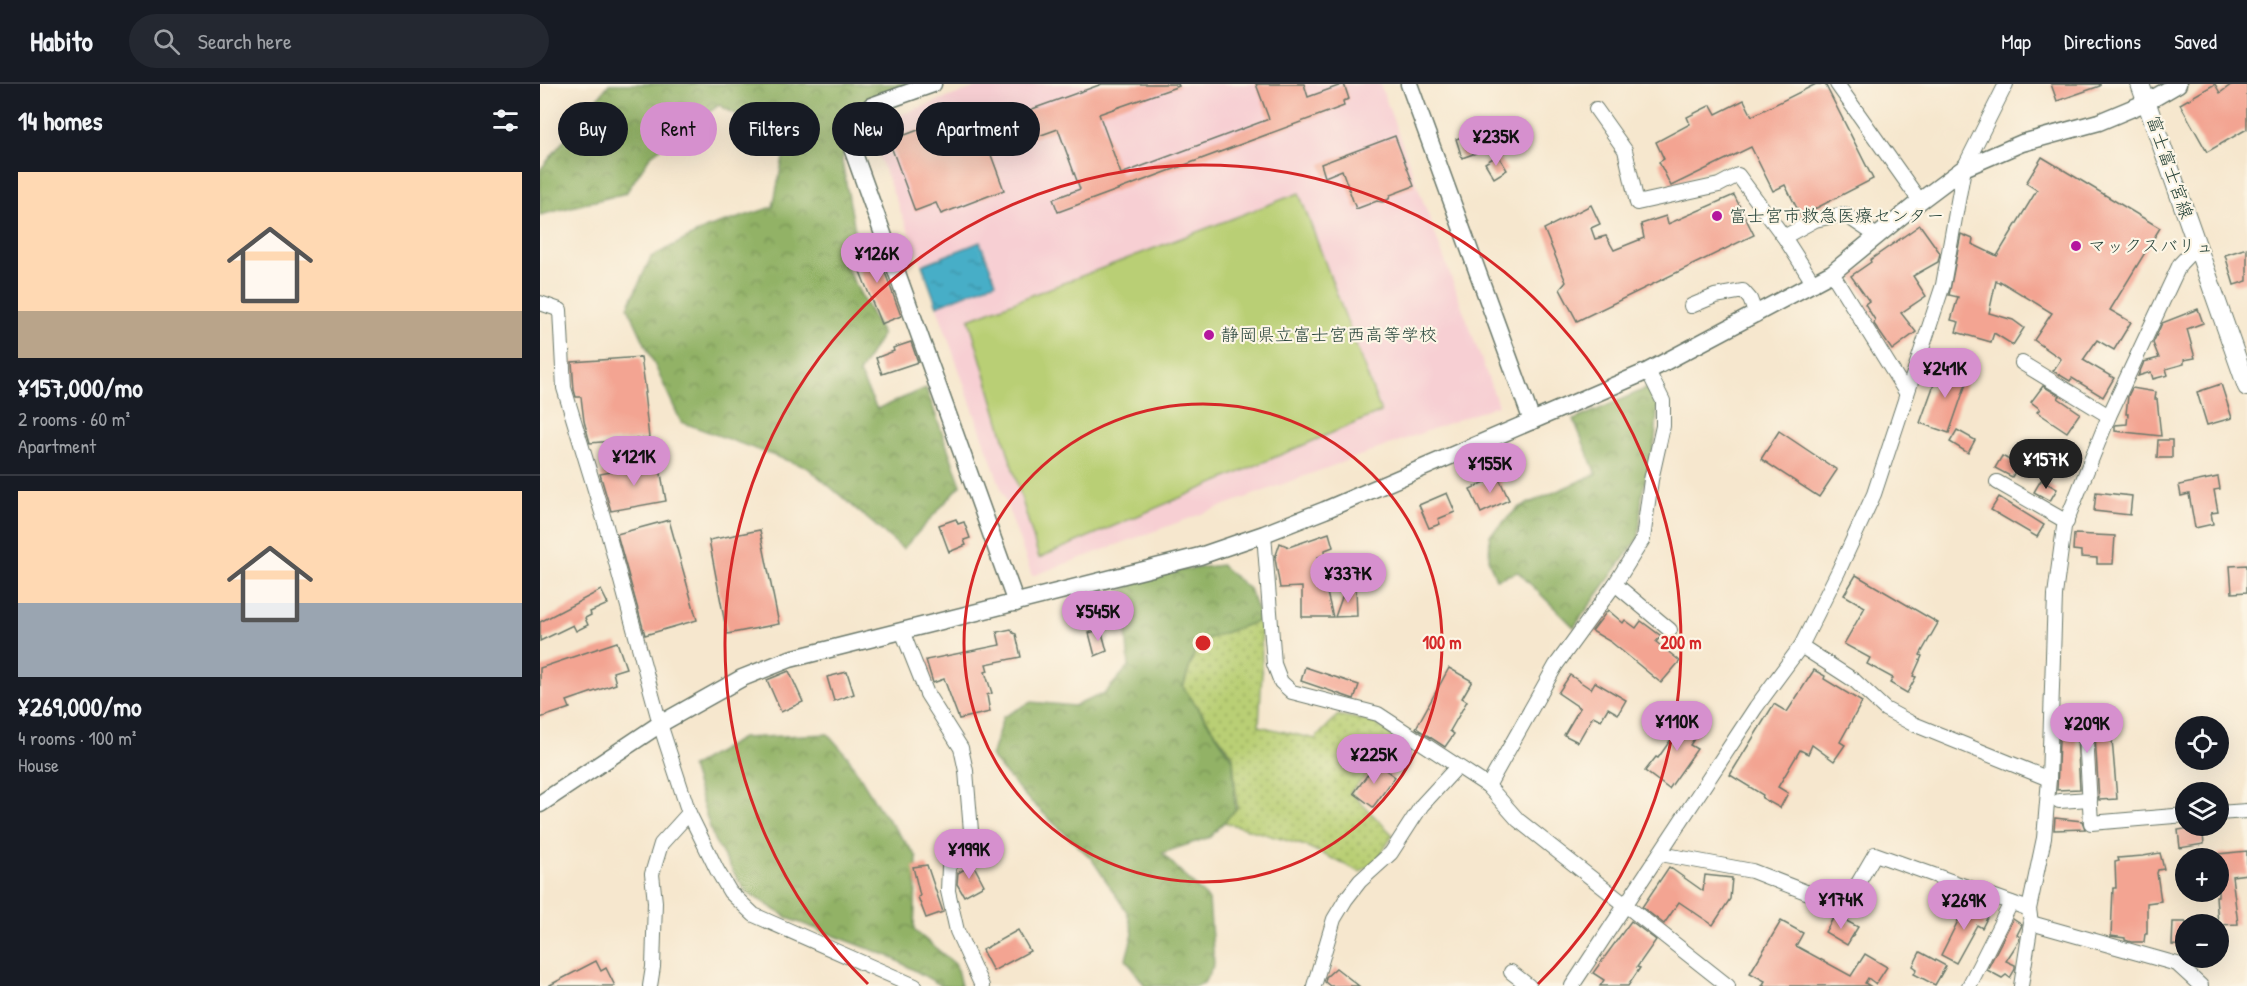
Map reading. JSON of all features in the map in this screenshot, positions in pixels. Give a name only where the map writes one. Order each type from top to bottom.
[{"type":"main road","name":"富士富士宮線","points":[[2140,84],[2247,387]]},
{"type":"street","points":[[933,84],[871,106],[855,126],[852,148],[1016,603]]},
{"type":"street","points":[[1409,84],[1532,421]]},
{"type":"street","points":[[1837,84],[1920,201]]},
{"type":"street","points":[[1572,986],[1756,707],[1801,646],[1838,572],[1874,494],[1943,285],[1964,168],[2006,84]]},
{"type":"street","points":[[540,804],[660,724],[742,678],[790,659],[1200,556],[1264,534],[1648,371],[1832,273],[1964,168],[2022,143],[2099,122],[2147,102],[2178,84]]},
{"type":"street","points":[[1596,109],[1625,150],[1637,203],[1719,185],[1738,174],[1784,237],[1814,284]]},
{"type":"street","points":[[1784,237],[1815,220],[1844,214],[1877,236]]},
{"type":"street","points":[[2021,986],[2030,916],[2044,838],[2049,779],[2055,595],[2067,522],[2109,416],[2180,264],[2197,246]]},
{"type":"street","points":[[1832,273],[1907,394]]},
{"type":"street","points":[[1691,306],[1714,296],[1743,291],[1750,299],[1756,315]]},
{"type":"street","points":[[540,303],[560,310],[564,388],[606,526],[660,724],[689,813],[730,892],[754,915],[915,986]]},
{"type":"street","points":[[2022,363],[2109,416]]},
{"type":"street","points":[[1488,786],[1556,665],[1615,584],[1643,539],[1651,480],[1663,426],[1664,401],[1648,371]]},
{"type":"street","points":[[1997,482],[2067,522]]},
{"type":"street","points":[[1264,534],[1274,664],[1281,682],[1292,692],[1378,714],[1488,786],[1518,819],[1728,986]]},
{"type":"street","points":[[1615,584],[1670,630]]},
{"type":"street","points":[[902,631],[927,694],[961,748],[966,771],[971,831],[949,867],[948,891],[957,931],[982,986]]},
{"type":"street","points":[[1801,646],[1855,681],[1886,709],[1911,723],[2049,779]]},
{"type":"street","points":[[2086,736],[2091,823],[2175,816]]},
{"type":"street","points":[[1314,986],[1334,919],[1346,899],[1360,881],[1390,853],[1422,805],[1457,767]]},
{"type":"street","points":[[2059,801],[2090,799]]},
{"type":"street","points":[[2229,812],[2247,811]]},
{"type":"street","points":[[650,986],[656,902],[652,874],[661,844],[689,813]]},
{"type":"street","points":[[1661,854],[1752,871],[1829,901],[1850,897],[1875,854],[2011,903],[2030,916],[2177,964],[2201,986]]},
{"type":"street","points":[[1970,986],[2011,903]]},
{"type":"street","points":[[1511,972],[1529,986]]},
{"type":"shaded area","name":"静岡県立富士宮西高等学校","points":[[985,84],[1380,84],[1498,405],[1032,576],[922,265],[879,156],[904,156],[904,114],[916,109],[916,156],[1040,156],[1040,102],[936,102]]},
{"type":"green space","points":[[609,84],[924,84],[880,102],[832,102],[832,156],[843,156],[842,162],[855,230],[845,265],[882,334],[859,373],[877,409],[926,388],[961,485],[903,549],[808,468],[681,422],[628,307],[651,257],[707,228],[773,207],[783,156],[820,156],[820,102],[729,102],[729,111],[719,105],[717,106],[717,102],[640,102],[640,156],[650,156],[626,193],[540,215],[540,170],[558,148],[558,156],[628,156],[628,102],[595,102]]},
{"type":"green space","points":[[1299,193],[1381,412],[1039,558],[969,319]]},
{"type":"green space","points":[[1645,389],[1651,390],[1658,402],[1655,440],[1642,494],[1639,537],[1574,627],[1518,572],[1496,579],[1489,561],[1490,535],[1518,508],[1596,474],[1574,420]]},
{"type":"green space","points":[[1221,565],[1249,589],[1261,620],[1198,642],[1183,687],[1233,759],[1235,810],[1210,837],[1162,853],[1209,900],[1214,964],[1204,983],[1196,986],[1145,986],[1126,959],[1133,933],[1127,912],[1091,858],[1025,796],[991,757],[1003,717],[1031,702],[1074,706],[1105,693],[1129,666],[1126,633],[1116,596],[1142,575]]},
{"type":"green space","points":[[1261,620],[1262,672],[1259,726],[1315,739],[1338,715],[1373,722],[1403,743],[1404,750],[1366,752],[1357,763],[1369,773],[1350,792],[1393,835],[1377,860],[1360,872],[1306,846],[1223,822],[1237,808],[1233,756],[1183,687],[1198,642]]},
{"type":"green space","points":[[828,734],[848,757],[879,808],[917,857],[914,930],[956,965],[961,986],[942,986],[891,957],[790,919],[745,891],[714,840],[691,767],[742,738]]},
{"type":"water","points":[[980,242],[996,282],[937,306],[922,265]]},
{"type":"building","points":[[1102,84],[1178,84],[1179,86],[1099,114],[1121,174],[1269,119],[1256,84],[1304,84],[1308,97],[1344,84],[1349,99],[1343,101],[1344,106],[1058,212],[1053,199],[1080,189],[1058,129],[1040,135],[1040,106]]},
{"type":"building","points":[[1816,84],[1825,84],[1873,179],[1801,216],[1785,185],[1773,191],[1751,147],[1671,186],[1659,162],[1664,159],[1656,142],[1690,124],[1687,117],[1711,105],[1716,114],[1744,100],[1752,116]]},
{"type":"building","points":[[2051,84],[2100,84],[2100,86],[2057,101]]},
{"type":"building","points":[[2215,84],[2220,93],[2232,84],[2247,84],[2247,129],[2207,152],[2180,104]]},
{"type":"building","points":[[916,131],[916,156],[991,156],[1004,190],[941,214],[936,203],[915,211],[895,156],[904,156],[904,135]]},
{"type":"building","points":[[1477,132],[1484,150],[1462,158],[1456,139]]},
{"type":"building","points":[[1395,136],[1414,186],[1390,195],[1389,199],[1383,202],[1377,201],[1356,209],[1342,170],[1325,177],[1321,164]]},
{"type":"building","points":[[1498,155],[1507,170],[1494,178],[1485,163]]},
{"type":"building","points":[[2042,157],[2160,228],[2110,310],[2131,322],[2114,350],[2097,340],[2083,360],[2114,378],[2103,397],[2072,378],[2070,381],[2053,371],[2061,359],[2034,340],[2052,313],[2000,281],[2000,284],[1996,281],[1989,313],[2013,320],[2024,328],[2013,345],[1994,333],[1991,342],[1956,332],[1959,322],[1951,320],[1958,297],[1949,295],[1961,234],[1973,239],[1972,244],[1997,256],[2037,190],[2026,183]]},
{"type":"building","points":[[1734,195],[1754,235],[1577,321],[1560,289],[1566,282],[1544,229],[1591,205],[1600,224],[1591,228],[1595,239],[1606,236],[1614,250],[1644,238],[1641,224],[1666,216],[1668,224]]},
{"type":"building","points":[[1920,225],[1940,253],[1938,262],[1913,276],[1926,296],[1901,313],[1916,332],[1892,350],[1874,324],[1875,320],[1865,304],[1869,301],[1851,276]]},
{"type":"building","points":[[875,245],[901,316],[881,324],[853,254]]},
{"type":"building","points":[[2247,248],[2247,281],[2234,285],[2225,255]]},
{"type":"building","points":[[2198,309],[2203,323],[2187,329],[2195,358],[2184,360],[2184,364],[2166,369],[2168,375],[2153,379],[2151,372],[2138,376],[2144,362],[2159,358],[2153,343],[2162,323]]},
{"type":"building","points":[[911,342],[918,362],[882,374],[876,358],[894,351],[893,348]]},
{"type":"building","points":[[641,357],[649,438],[590,443],[581,397],[576,397],[574,390],[572,362]]},
{"type":"building","points":[[1941,365],[1969,375],[1949,433],[1920,423]]},
{"type":"building","points":[[2221,384],[2232,418],[2207,425],[2197,392]]},
{"type":"building","points":[[2043,386],[2060,396],[2058,398],[2080,413],[2067,432],[2037,412],[2040,409],[2031,402]]},
{"type":"building","points":[[2132,388],[2156,392],[2161,436],[2115,431],[2115,425],[2127,424],[2128,396]]},
{"type":"building","points":[[1957,430],[1975,440],[1968,453],[1950,442]]},
{"type":"building","points":[[1779,431],[1837,470],[1819,497],[1761,459]]},
{"type":"building","points":[[2158,440],[2172,440],[2172,458],[2157,458]]},
{"type":"building","points":[[2002,456],[2019,465],[2012,477],[1995,468]]},
{"type":"building","points":[[659,463],[666,501],[611,511],[600,474]]},
{"type":"building","points":[[1498,476],[1509,500],[1481,513],[1470,489]]},
{"type":"building","points":[[2218,477],[2220,489],[2214,490],[2218,512],[2211,513],[2213,524],[2195,528],[2189,494],[2181,496],[2179,485]]},
{"type":"building","points":[[2041,480],[2057,489],[2050,501],[2034,492]]},
{"type":"building","points":[[2096,492],[2132,496],[2130,515],[2094,511]]},
{"type":"building","points":[[1447,493],[1455,512],[1438,519],[1440,524],[1429,528],[1419,505]]},
{"type":"building","points":[[1999,497],[2044,525],[2037,537],[1991,510]]},
{"type":"building","points":[[956,519],[958,524],[964,522],[970,538],[964,540],[966,545],[949,552],[939,525]]},
{"type":"building","points":[[669,520],[697,620],[645,635],[617,534]]},
{"type":"building","points":[[760,530],[779,624],[727,634],[709,540]]},
{"type":"building","points":[[1329,533],[1333,547],[1325,550],[1325,555],[1318,557],[1333,617],[1302,617],[1302,587],[1280,588],[1275,558],[1280,543],[1289,547]]},
{"type":"building","points":[[2074,534],[2115,536],[2113,564],[2097,564],[2097,558],[2081,557],[2081,551],[2073,550]]},
{"type":"building","points":[[2247,565],[2247,592],[2232,593],[2230,566]]},
{"type":"building","points":[[1856,575],[1938,623],[1920,655],[1922,656],[1913,676],[1916,677],[1907,693],[1890,683],[1893,678],[1867,664],[1870,658],[1844,644],[1865,607],[1844,595]]},
{"type":"building","points":[[1356,588],[1357,616],[1335,617],[1345,589]]},
{"type":"building","points":[[601,590],[608,604],[590,612],[591,615],[585,618],[588,625],[576,631],[573,625],[540,641],[540,622]]},
{"type":"building","points":[[1608,610],[1623,623],[1625,620],[1636,628],[1641,621],[1661,636],[1656,642],[1680,661],[1661,683],[1611,642],[1592,631]]},
{"type":"building","points":[[1011,629],[1016,634],[1021,657],[986,664],[988,671],[985,672],[992,693],[987,695],[990,712],[959,719],[944,679],[933,683],[926,660],[1000,645],[997,632]]},
{"type":"building","points":[[1101,629],[1107,651],[1095,656],[1089,633]]},
{"type":"building","points":[[617,642],[626,668],[613,672],[616,684],[567,701],[570,708],[540,718],[540,668]]},
{"type":"building","points":[[1305,667],[1359,685],[1354,699],[1301,681]]},
{"type":"building","points":[[1449,668],[1472,681],[1462,698],[1467,701],[1450,731],[1454,734],[1445,747],[1416,728]]},
{"type":"building","points":[[1814,670],[1825,676],[1824,679],[1862,702],[1840,742],[1845,745],[1834,761],[1812,745],[1808,754],[1800,750],[1778,787],[1788,793],[1780,808],[1730,775],[1774,704],[1787,712]]},
{"type":"building","points":[[789,671],[803,702],[781,712],[767,680]]},
{"type":"building","points":[[847,672],[854,694],[834,701],[827,677]]},
{"type":"building","points":[[1570,675],[1591,689],[1595,682],[1626,700],[1618,714],[1608,708],[1601,720],[1593,716],[1578,742],[1564,735],[1580,708],[1558,693]]},
{"type":"building","points":[[1691,711],[1706,721],[1690,745],[1697,749],[1669,789],[1645,771],[1656,757],[1658,758]]},
{"type":"building","points":[[2110,715],[2117,799],[2099,800],[2095,735],[2086,727],[2081,729],[2077,736],[2080,789],[2057,790],[2060,718]]},
{"type":"building","points":[[1376,763],[1395,777],[1373,807],[1354,793]]},
{"type":"building","points":[[2055,818],[2082,821],[2085,829],[2054,830]]},
{"type":"building","points":[[2179,836],[2203,836],[2204,844],[2180,848]]},
{"type":"building","points":[[2247,851],[2247,874],[2232,876],[2238,924],[2229,924],[2229,914],[2217,914],[2216,902],[2229,902],[2229,853]]},
{"type":"building","points":[[2160,853],[2164,869],[2158,870],[2157,873],[2161,901],[2147,903],[2147,934],[2145,934],[2144,942],[2131,942],[2125,938],[2111,936],[2113,888],[2116,888],[2115,862],[2119,861],[2118,858]]},
{"type":"building","points":[[973,864],[984,885],[964,896],[957,884],[958,873]]},
{"type":"building","points":[[927,865],[943,912],[926,918],[918,897],[920,896],[913,867]]},
{"type":"building","points":[[1669,867],[1703,891],[1705,875],[1732,878],[1730,899],[1713,925],[1679,902],[1664,924],[1642,907]]},
{"type":"building","points":[[1968,901],[1984,909],[1982,913],[1988,916],[1982,928],[1977,925],[1956,963],[1941,955]]},
{"type":"building","points":[[1835,915],[1858,927],[1847,945],[1825,932]]},
{"type":"building","points":[[2013,919],[2022,925],[2017,935],[2020,937],[2019,941],[2006,961],[2015,965],[2015,969],[2010,978],[2006,975],[2002,978],[1987,970]]},
{"type":"building","points":[[1631,921],[1656,940],[1637,967],[1640,968],[1628,986],[1600,986],[1604,980],[1593,973]]},
{"type":"building","points":[[1781,921],[1803,933],[1796,946],[1851,976],[1865,954],[1887,967],[1876,984],[1868,978],[1865,983],[1870,986],[1762,986],[1765,981],[1750,973]]},
{"type":"building","points":[[2173,922],[2175,922],[2175,945],[2172,945]]},
{"type":"building","points":[[1018,930],[1030,951],[993,971],[982,950]]},
{"type":"building","points":[[1920,952],[1946,966],[1935,985],[1914,974],[1917,969],[1913,966]]},
{"type":"building","points":[[596,961],[601,971],[606,968],[615,986],[548,986]]},
{"type":"building","points":[[1336,968],[1359,986],[1330,986],[1325,982],[1326,977]]},
{"type":"place","name":"富士宮市救急医療センター","points":[[1717,216]]},
{"type":"place","name":"マックスバリュ","points":[[2076,246]]},
{"type":"place","name":"静岡県立富士宮西高等学校","points":[[1209,335]]}]
